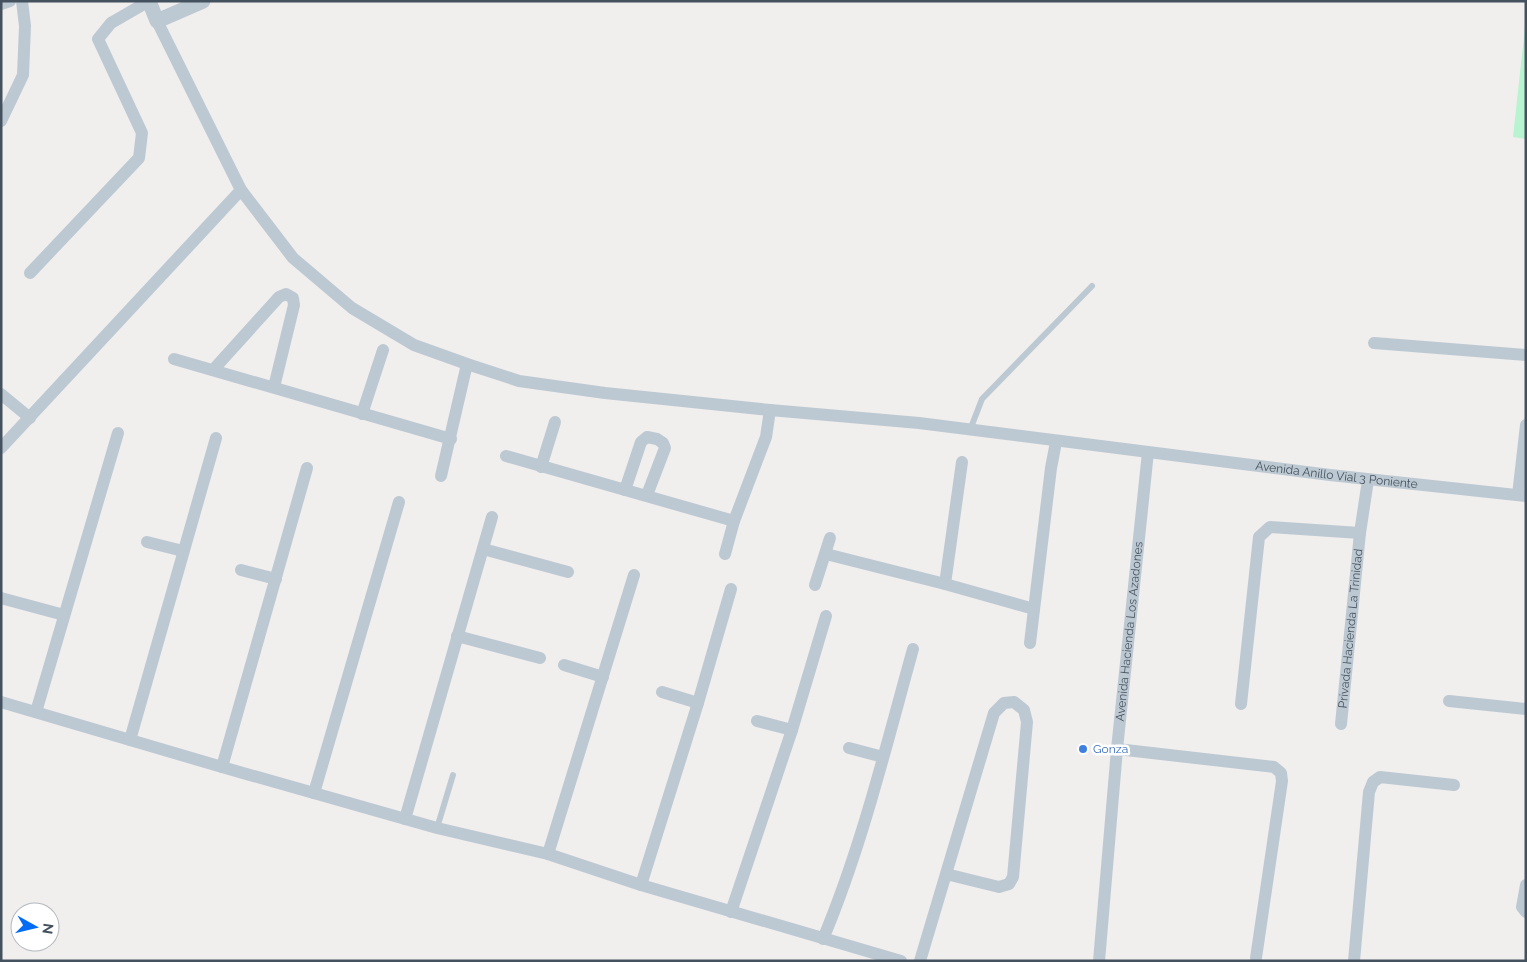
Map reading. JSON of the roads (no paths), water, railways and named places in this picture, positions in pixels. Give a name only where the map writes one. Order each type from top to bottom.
[{"type":"street","points":[[1,4],[10,1]]},
{"type":"street","points":[[1,121],[24,76],[25,26],[22,1]]},
{"type":"street","points":[[30,273],[139,158],[142,133],[98,39],[111,23],[149,1],[158,22],[202,1]]},
{"type":"street","name":"Avenida Anillo Vial 3 Poniente","points":[[158,22],[241,190],[293,258],[352,308],[414,345],[467,364],[519,382],[605,393],[919,423],[1056,442],[1368,480],[1522,496]]},
{"type":"street","points":[[1,448],[241,190]]},
{"type":"street","points":[[213,370],[279,297],[286,294],[293,298],[294,305],[274,387]]},
{"type":"street","points":[[1374,343],[1526,354]]},
{"type":"street","points":[[362,414],[382,350]]},
{"type":"street","points":[[174,359],[451,439]]},
{"type":"street","points":[[441,476],[467,364]]},
{"type":"street","points":[[1,394],[30,418]]},
{"type":"street","points":[[725,554],[734,521],[766,437],[770,410]]},
{"type":"street","points":[[541,467],[555,422]]},
{"type":"street","points":[[1522,496],[1526,424]]},
{"type":"street","points":[[36,712],[118,433]]},
{"type":"street","points":[[625,490],[642,442],[647,437],[657,439],[663,443],[665,448],[647,495]]},
{"type":"street","points":[[130,740],[216,438]]},
{"type":"street","points":[[1030,643],[1051,468],[1056,442]]},
{"type":"street","name":"Avenida Hacienda Los Azadones","points":[[1099,961],[1117,750],[1148,452]]},
{"type":"street","points":[[506,456],[734,521]]},
{"type":"street","points":[[945,584],[962,462]]},
{"type":"street","points":[[222,767],[307,468]]},
{"type":"street","name":"Privada Hacienda La Trinidad","points":[[1341,724],[1360,533],[1368,480]]},
{"type":"street","points":[[314,793],[399,502]]},
{"type":"street","points":[[405,819],[492,517]]},
{"type":"street","name":"Privada Hacienda La Trinidad","points":[[1241,704],[1259,537],[1270,526],[1360,533]]},
{"type":"street","points":[[815,585],[830,538]]},
{"type":"street","points":[[147,542],[183,552]]},
{"type":"street","points":[[483,549],[568,572]]},
{"type":"street","points":[[826,554],[1034,609]]},
{"type":"street","points":[[241,570],[276,579]]},
{"type":"street","points":[[548,854],[634,575]]},
{"type":"street","points":[[641,885],[731,589]]},
{"type":"street","points":[[1,598],[64,615]]},
{"type":"street","points":[[731,912],[792,730],[826,616]]},
{"type":"street","points":[[457,636],[540,658]]},
{"type":"street","points":[[823,939],[840,896],[863,827],[913,649]]},
{"type":"street","points":[[564,665],[603,676]]},
{"type":"street","points":[[662,692],[698,702]]},
{"type":"street","points":[[1449,701],[1526,709]]},
{"type":"street","points":[[1,702],[437,828],[548,854],[641,885],[901,961]]},
{"type":"street","points":[[920,961],[994,713],[1004,703],[1014,702],[1024,710],[1027,722],[1014,877],[1009,884],[999,887],[946,874]]},
{"type":"street","points":[[757,721],[792,730]]},
{"type":"street","points":[[849,748],[883,757]]},
{"type":"street","points":[[1117,750],[1274,767],[1281,773],[1282,781],[1256,958]]},
{"type":"street","points":[[1354,961],[1369,792],[1373,782],[1380,777],[1454,785]]},
{"type":"street","points":[[1526,886],[1522,907],[1526,912]]},
{"type":"lane","points":[[970,430],[982,399],[1092,286]]},
{"type":"lane","points":[[437,828],[453,775]]},
{"type":"place","name":"Gonza","points":[[1083,749]]}]
